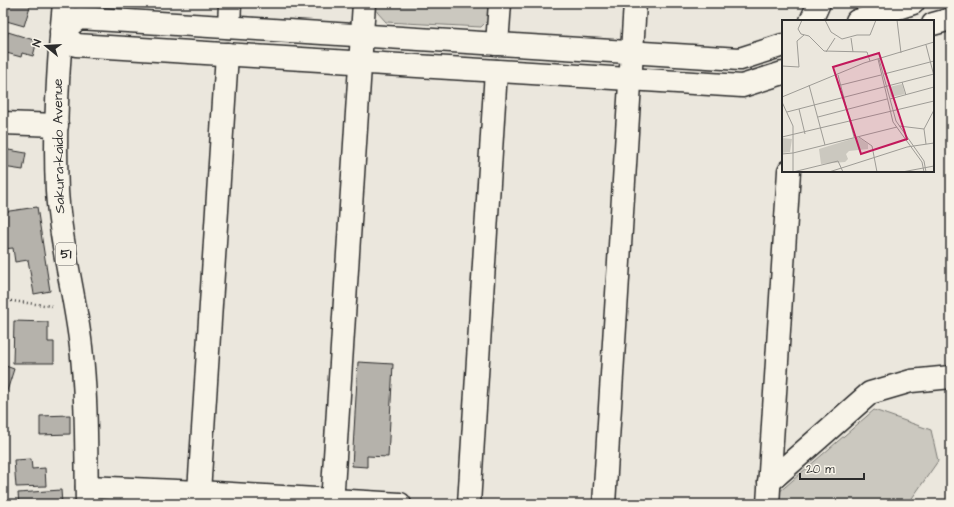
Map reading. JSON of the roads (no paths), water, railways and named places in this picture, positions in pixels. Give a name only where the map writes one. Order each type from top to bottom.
[{"type":"main road","name":"Sakura-kaido Avenue","points":[[64,3],[58,69],[57,192],[62,234],[81,347],[84,386],[87,495]]},
{"type":"main road","points":[[229,27],[230,3]]},
{"type":"main road","points":[[332,502],[364,3]]},
{"type":"main road","points":[[497,44],[500,3]]},
{"type":"main road","points":[[604,504],[635,3]]},
{"type":"main road","points":[[811,20],[819,3]]},
{"type":"main road","points":[[860,20],[913,3]]},
{"type":"main road","points":[[782,45],[740,59],[79,18],[61,32],[76,45],[742,86],[782,73]]},
{"type":"main road","points":[[934,24],[951,18]]},
{"type":"main road","points":[[199,492],[227,54]]},
{"type":"main road","points":[[469,504],[496,71]]},
{"type":"main road","points":[[3,123],[57,126]]},
{"type":"main road","points":[[768,504],[789,172]]},
{"type":"main road","points":[[769,482],[870,394],[911,381],[951,378]]},
{"type":"main road","points":[[87,495],[199,492],[332,502],[400,504]]}]
